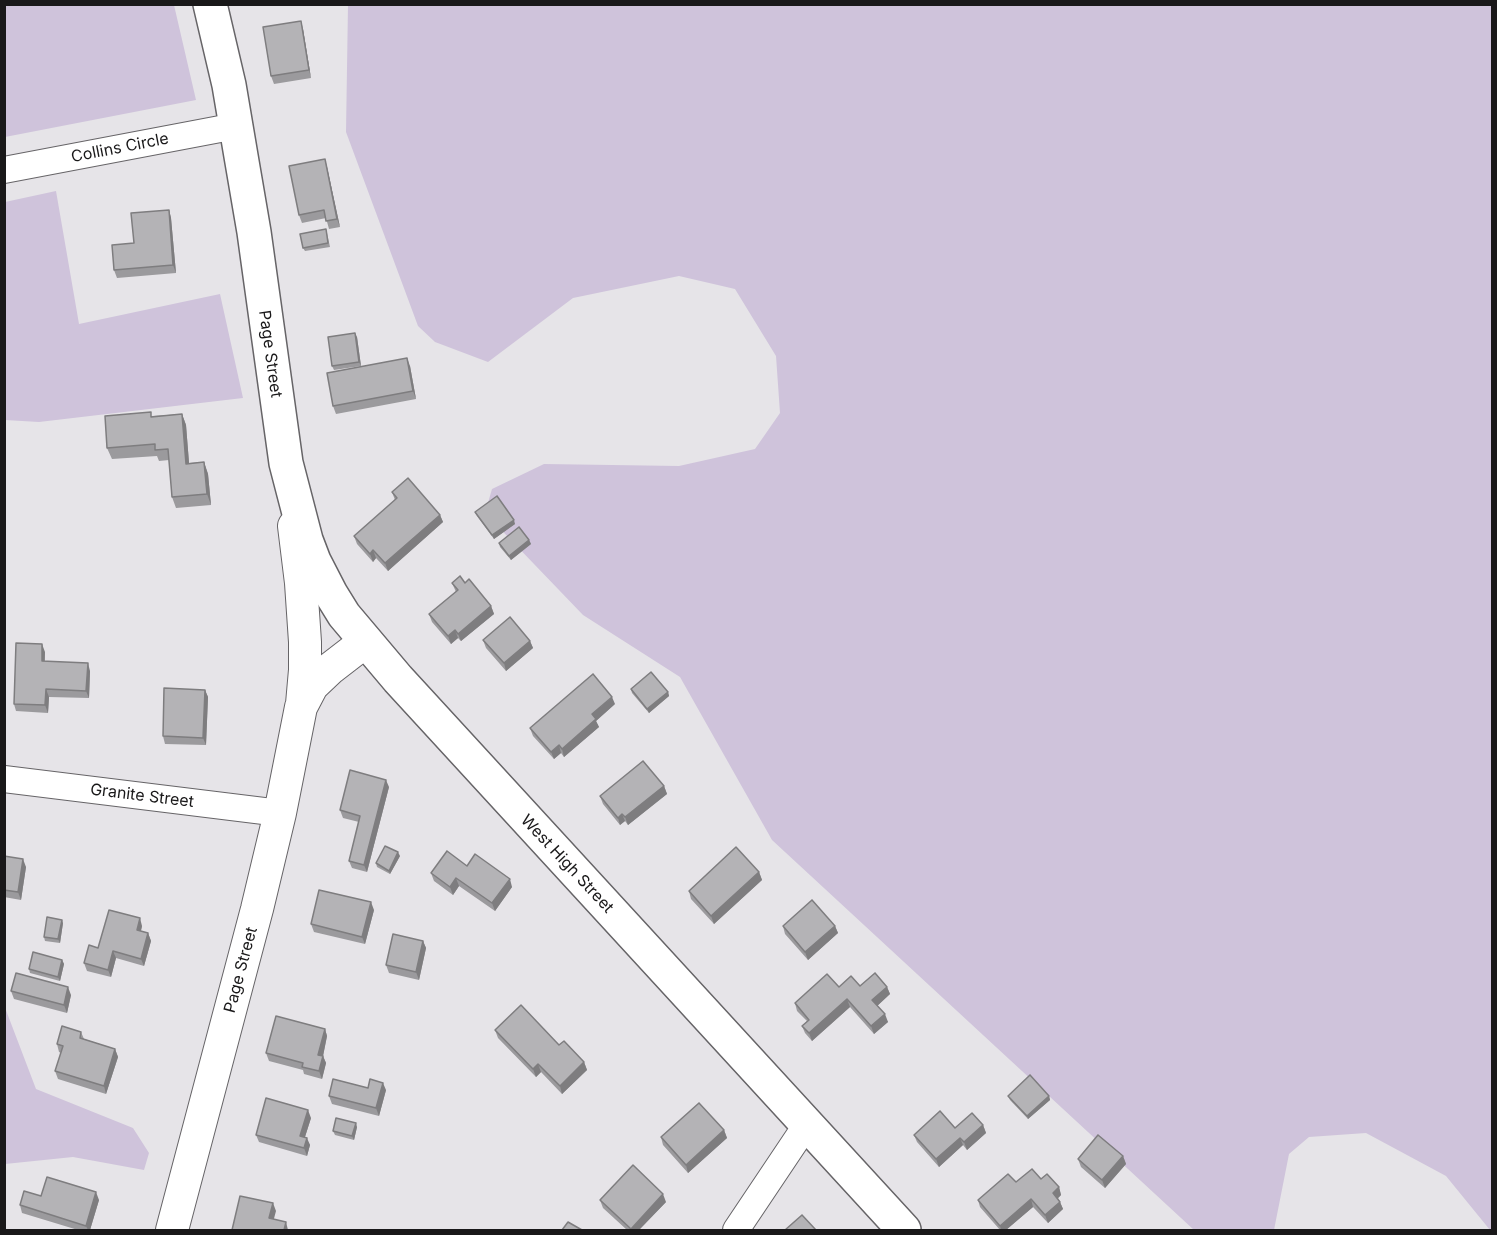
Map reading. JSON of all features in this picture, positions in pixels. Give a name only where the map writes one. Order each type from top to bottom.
[{"type":"main road","name":"Page Street","points":[[210,4],[236,126],[254,232],[286,463]]},
{"type":"main road","name":"West High Street","points":[[286,463],[300,519],[314,561],[344,615],[406,688],[904,1230]]},
{"type":"street","name":"Collins Circle","points":[[4,170],[236,126]]},
{"type":"street","name":"Page Street","points":[[172,1230],[254,921],[280,813],[301,707],[305,642],[301,584],[286,463]]},
{"type":"street","name":"Page Street","points":[[301,707],[308,690],[320,677],[366,641]]},
{"type":"street","name":"Granite Street","points":[[4,779],[280,813]]},
{"type":"street","points":[[736,1230],[807,1124]]},
{"type":"shaded area","points":[[5,4],[174,5],[196,100],[5,137]]},
{"type":"shaded area","points":[[348,5],[1492,5],[1492,1230],[1446,1176],[1366,1133],[1309,1137],[1289,1154],[1274,1230],[1194,1230],[772,840],[680,677],[583,615],[485,513],[492,489],[544,464],[679,466],[755,449],[780,413],[776,356],[735,289],[679,276],[573,298],[488,362],[435,342],[418,326],[346,132]]},
{"type":"shaded area","points":[[56,191],[79,324],[220,294],[243,398],[39,422],[5,420],[5,202]]},
{"type":"shaded area","points":[[4,1005],[36,1089],[133,1128],[149,1153],[144,1170],[73,1157],[5,1164]]},
{"type":"building","points":[[301,21],[309,70],[271,76],[263,27]]},
{"type":"building","points":[[325,159],[337,219],[326,221],[324,210],[299,215],[289,166]]},
{"type":"building","points":[[169,210],[173,265],[114,270],[112,245],[134,243],[131,213]]},
{"type":"building","points":[[326,229],[328,243],[303,248],[300,234]]},
{"type":"building","points":[[355,333],[359,362],[332,366],[328,337]]},
{"type":"building","points":[[407,358],[413,391],[333,406],[327,373]]},
{"type":"building","points":[[151,412],[151,417],[182,414],[186,464],[204,462],[207,494],[172,497],[168,449],[155,450],[155,444],[107,448],[105,416]]},
{"type":"building","points":[[408,478],[440,515],[385,563],[373,550],[370,554],[354,536],[397,498],[392,492]]},
{"type":"building","points":[[497,496],[514,520],[492,535],[475,512]]},
{"type":"building","points":[[519,527],[529,540],[509,556],[499,543]]},
{"type":"building","points":[[460,576],[465,583],[469,579],[491,606],[458,634],[455,630],[448,636],[429,614],[458,590],[452,583]]},
{"type":"building","points":[[510,617],[530,641],[504,663],[483,640]]},
{"type":"building","points":[[16,643],[42,644],[42,661],[88,663],[86,691],[46,689],[45,705],[14,704]]},
{"type":"building","points":[[651,672],[668,692],[647,709],[631,689]]},
{"type":"building","points":[[593,674],[612,697],[592,714],[596,719],[562,749],[559,745],[551,752],[530,728]]},
{"type":"building","points":[[164,688],[205,690],[203,738],[163,736]]},
{"type":"building","points":[[643,761],[664,786],[625,817],[622,814],[618,818],[600,796]]},
{"type":"building","points":[[350,770],[386,780],[364,865],[349,861],[360,816],[340,810]]},
{"type":"building","points":[[385,846],[398,852],[389,871],[376,863]]},
{"type":"building","points":[[736,847],[759,872],[711,916],[689,891]]},
{"type":"building","points":[[447,851],[467,866],[475,854],[510,879],[492,903],[456,878],[450,887],[431,873]]},
{"type":"building","points":[[4,856],[23,859],[18,892],[4,890]]},
{"type":"building","points":[[319,890],[371,902],[362,937],[311,924]]},
{"type":"building","points":[[812,900],[835,926],[805,952],[783,926]]},
{"type":"building","points":[[109,910],[140,918],[137,930],[148,933],[141,959],[113,951],[108,970],[84,963],[89,945],[98,948]]},
{"type":"building","points":[[47,917],[62,920],[58,939],[44,937]]},
{"type":"building","points":[[393,934],[423,941],[416,972],[386,965]]},
{"type":"building","points":[[33,952],[62,960],[58,977],[29,969]]},
{"type":"building","points":[[16,973],[68,987],[64,1005],[11,991]]},
{"type":"building","points":[[875,973],[887,987],[872,1000],[885,1014],[871,1026],[847,999],[809,1033],[802,1026],[809,1020],[795,1003],[827,974],[839,987],[851,976],[860,986]]},
{"type":"building","points":[[521,1005],[559,1045],[564,1041],[584,1062],[560,1086],[538,1064],[533,1069],[495,1030]]},
{"type":"building","points":[[276,1016],[325,1029],[318,1055],[323,1056],[319,1071],[302,1067],[303,1063],[266,1053]]},
{"type":"building","points":[[62,1026],[81,1032],[80,1038],[115,1049],[104,1086],[55,1071],[63,1046],[57,1044]]},
{"type":"building","points":[[1030,1075],[1049,1096],[1027,1116],[1008,1096]]},
{"type":"building","points":[[333,1079],[368,1088],[370,1079],[383,1083],[376,1108],[329,1096]]},
{"type":"building","points":[[266,1098],[308,1110],[300,1136],[307,1138],[304,1148],[256,1135]]},
{"type":"building","points":[[699,1103],[724,1130],[686,1165],[661,1137]]},
{"type":"building","points":[[940,1111],[955,1128],[972,1113],[983,1125],[964,1142],[960,1138],[936,1159],[914,1135]]},
{"type":"building","points":[[336,1118],[356,1123],[352,1136],[333,1131]]},
{"type":"building","points":[[1098,1135],[1123,1156],[1102,1180],[1078,1159]]},
{"type":"building","points":[[633,1165],[663,1194],[631,1229],[600,1200]]},
{"type":"building","points":[[1032,1169],[1041,1179],[1047,1174],[1059,1187],[1053,1193],[1060,1202],[1045,1215],[1031,1199],[1000,1226],[978,1200],[1008,1174],[1016,1182]]},
{"type":"building","points":[[47,1177],[96,1192],[86,1226],[20,1205],[24,1191],[41,1196]]},
{"type":"building","points":[[240,1196],[273,1203],[269,1218],[286,1222],[284,1230],[232,1230]]},
{"type":"building","points":[[802,1215],[816,1230],[785,1230]]},
{"type":"building","points":[[568,1222],[582,1230],[562,1230]]}]
